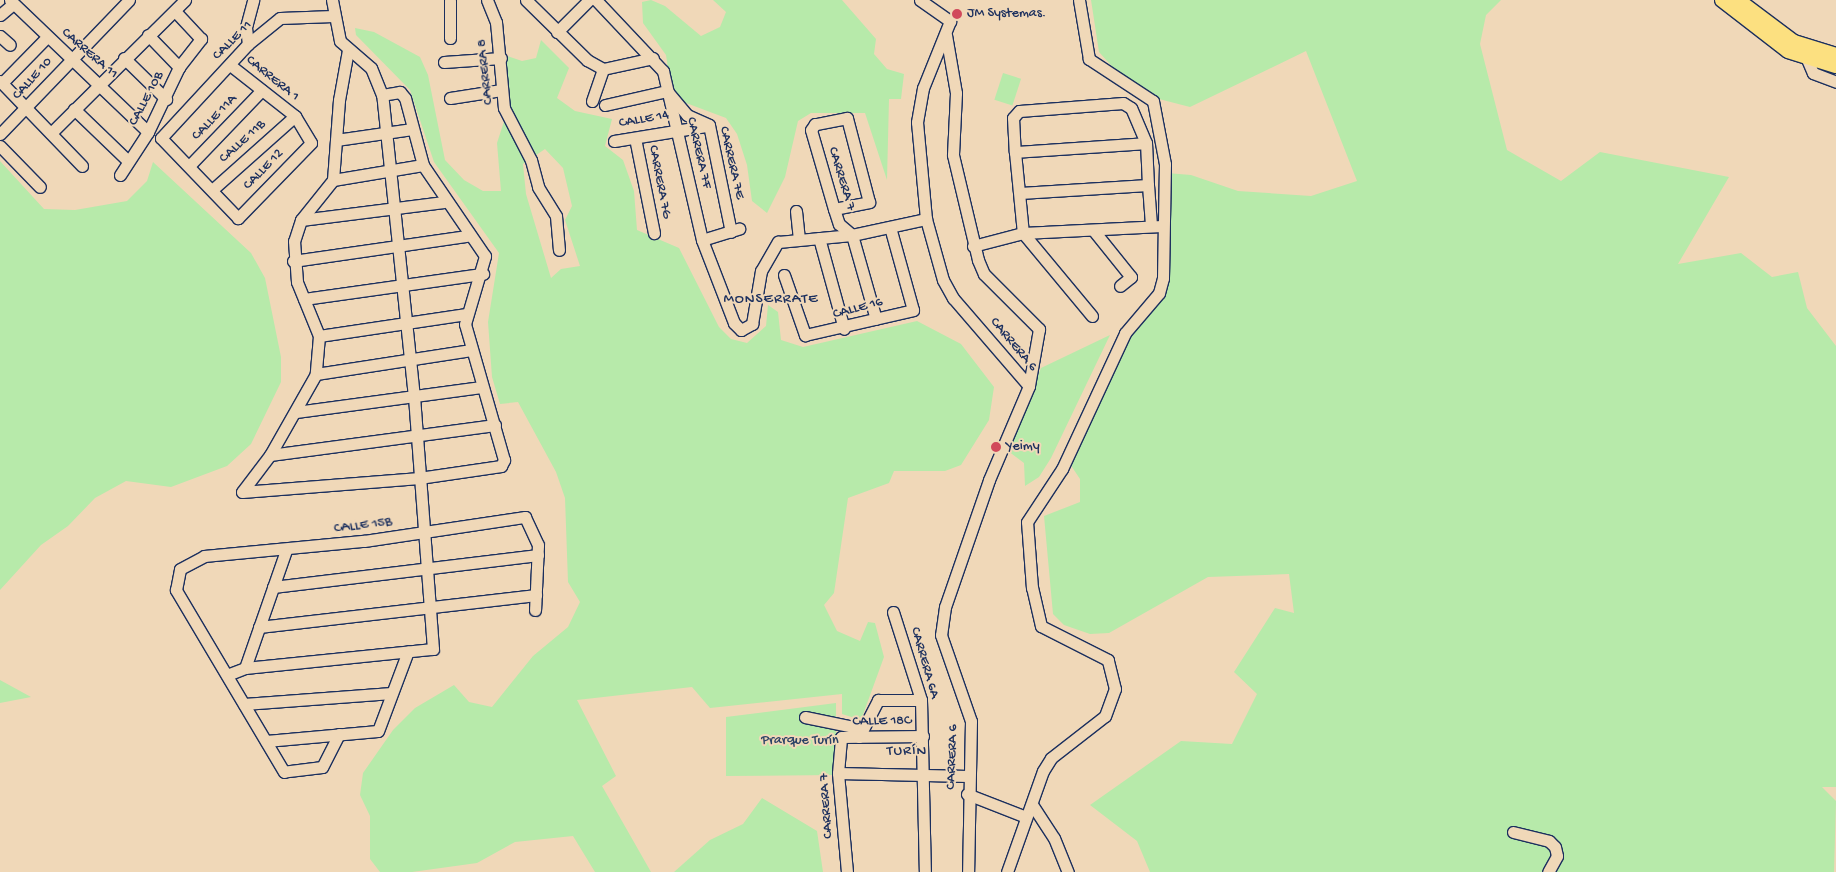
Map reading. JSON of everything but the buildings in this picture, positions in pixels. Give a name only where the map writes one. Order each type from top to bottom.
[{"type":"main road","points":[[1722,0],[1770,40],[1807,59],[1836,66]]},
{"type":"main road","points":[[1738,0],[1794,42],[1836,55]]},
{"type":"street","name":"CALLE 10","points":[[0,134],[28,108],[129,0]]},
{"type":"street","points":[[51,133],[124,58],[185,0]]},
{"type":"street","points":[[248,44],[246,27],[253,0]]},
{"type":"street","points":[[332,0],[333,16],[348,50],[372,68],[382,95],[399,286],[414,397],[422,534],[434,648],[245,668],[226,675],[284,772],[322,767],[338,734]]},
{"type":"street","points":[[450,0],[450,38]]},
{"type":"street","name":"CARRERA 8","points":[[487,0],[496,22],[501,58],[501,90],[504,108],[532,160],[538,187],[558,221],[559,250]]},
{"type":"street","points":[[526,0],[557,32],[603,69]]},
{"type":"street","points":[[557,32],[589,0]]},
{"type":"street","name":"CARRERA 7F","points":[[596,0],[663,71],[702,240],[734,323],[741,330],[752,324],[767,254],[778,242],[799,239]]},
{"type":"street","points":[[920,0],[950,21],[946,35],[956,94],[953,155],[973,246],[984,274],[1039,329],[1029,386]]},
{"type":"street","points":[[1079,0],[1089,59],[1154,101],[1165,164],[1156,225]]},
{"type":"street","name":"CARRERA 11","points":[[11,2],[46,37],[100,82],[148,132]]},
{"type":"street","points":[[0,15],[11,2]]},
{"type":"street","name":"CALLE 10B","points":[[120,175],[148,132],[166,99],[179,67],[201,38],[175,11]]},
{"type":"street","name":"CALLE 11","points":[[189,166],[160,138],[248,44],[288,14],[333,16]]},
{"type":"street","points":[[148,35],[179,67]]},
{"type":"street","name":"CARRERA 6","points":[[946,35],[934,56],[918,122],[926,219],[943,280],[954,298],[1029,386],[998,457],[945,607],[941,635],[944,651],[971,721],[967,794],[968,872]]},
{"type":"street","points":[[0,36],[10,45]]},
{"type":"street","points":[[46,37],[1,82],[82,166]]},
{"type":"street","points":[[348,50],[332,180],[301,220],[292,261],[318,336],[316,374],[270,455],[242,492],[418,478],[501,466],[504,460],[495,424],[481,387],[471,350],[466,314],[483,274],[485,256],[480,244],[468,236],[444,202],[423,165],[405,98],[400,92],[382,95]]},
{"type":"street","points":[[124,58],[166,99]]},
{"type":"street","points":[[444,62],[501,58]]},
{"type":"street","points":[[603,69],[652,58]]},
{"type":"street","points":[[1807,59],[1813,73],[1836,82]]},
{"type":"street","name":"CARRERA 1","points":[[230,65],[294,116],[310,143]]},
{"type":"street","points":[[592,101],[603,69]]},
{"type":"street","name":"CALLE 11A","points":[[189,166],[262,90]]},
{"type":"street","points":[[450,98],[501,90]]},
{"type":"street","points":[[605,104],[668,92]]},
{"type":"street","name":"CARRERA 7E","points":[[668,92],[687,115],[709,125],[735,230],[702,240]]},
{"type":"street","points":[[1007,872],[1026,817],[1033,806],[1051,758],[1105,716],[1115,688],[1108,660],[1041,626],[1032,588],[1027,522],[1062,470],[1124,333],[1158,293],[1163,278],[1156,225],[1148,185],[1146,144],[1132,108],[1123,103],[1019,111],[1013,118],[1023,233],[1092,316]]},
{"type":"street","points":[[74,109],[128,161]]},
{"type":"street","name":"CALLE 11B","points":[[212,190],[294,116]]},
{"type":"street","name":"CARRERA 7","points":[[834,209],[869,202],[847,118],[814,124],[811,130],[834,209],[839,224],[852,235],[876,319]]},
{"type":"street","name":"CALLE 14","points":[[614,141],[709,125]]},
{"type":"street","points":[[336,140],[412,129]]},
{"type":"street","name":"CARRERA 7G","points":[[634,138],[654,233]]},
{"type":"street","name":"CALLE 12","points":[[212,190],[238,218],[310,143]]},
{"type":"street","points":[[1015,152],[1146,144]]},
{"type":"street","points":[[0,146],[40,187]]},
{"type":"street","points":[[332,180],[423,165]]},
{"type":"street","points":[[189,166],[212,190]]},
{"type":"street","points":[[1020,193],[1148,185]]},
{"type":"street","points":[[301,220],[444,202]]},
{"type":"street","points":[[796,211],[799,239],[852,235],[926,219]]},
{"type":"street","points":[[973,246],[1023,233],[1094,231],[1156,225]]},
{"type":"street","name":"CALLE 16","points":[[784,275],[802,331],[811,336],[913,310],[890,227]]},
{"type":"street","points":[[1094,231],[1131,277],[1120,286]]},
{"type":"street","points":[[292,261],[468,236]]},
{"type":"street","points":[[819,238],[844,329]]},
{"type":"street","points":[[304,299],[483,274]]},
{"type":"street","points":[[318,336],[466,314]]},
{"type":"street","points":[[316,374],[471,350]]},
{"type":"street","points":[[296,412],[481,387]]},
{"type":"street","points":[[270,455],[495,424]]},
{"type":"street","name":"CALLE 15B","points":[[226,675],[176,590],[180,569],[204,556],[286,550],[422,534],[525,517],[534,530],[538,555]]},
{"type":"street","points":[[245,668],[286,550]]},
{"type":"street","points":[[273,587],[427,571],[538,555],[535,610]]},
{"type":"street","points":[[259,627],[536,595]]},
{"type":"street","name":"CARRERA 6A","points":[[894,612],[921,700],[921,775],[925,872]]},
{"type":"street","points":[[266,741],[378,731],[408,651]]},
{"type":"street","points":[[244,704],[392,693]]},
{"type":"street","points":[[806,717],[861,733],[878,700],[921,700]]},
{"type":"street","name":"CALLE 18C","points":[[842,738],[861,733],[922,736]]},
{"type":"street","name":"CARRERA 7","points":[[842,738],[838,773],[847,872]]},
{"type":"street","points":[[838,773],[968,776]]},
{"type":"street","points":[[967,794],[1026,817]]},
{"type":"street","points":[[1033,806],[1054,838],[1068,872]]},
{"type":"street","points":[[1513,832],[1549,841],[1555,847],[1557,856],[1548,872]]},
{"type":"green space","points":[[651,0],[665,6],[701,36],[720,27],[726,12],[713,0],[842,0],[876,39],[874,54],[887,69],[904,74],[901,99],[889,99],[887,180],[865,113],[811,113],[798,121],[785,177],[767,213],[752,201],[747,165],[737,134],[726,118],[686,103],[671,88],[666,55],[643,23],[642,2]]},
{"type":"green space","points":[[1091,0],[1501,0],[1486,15],[1480,44],[1507,150],[1561,181],[1600,152],[1729,177],[1678,264],[1741,253],[1772,277],[1798,272],[1807,308],[1836,346],[1836,787],[1822,787],[1836,801],[1834,872],[1553,872],[1561,856],[1547,844],[1554,856],[1544,872],[1150,872],[1137,841],[1090,805],[1181,741],[1232,744],[1257,694],[1234,672],[1275,608],[1294,613],[1289,574],[1208,577],[1109,633],[1090,634],[1064,625],[1053,614],[1044,516],[1080,502],[1080,479],[1070,464],[1131,334],[1168,289],[1167,173],[1191,175],[1238,191],[1311,196],[1357,181],[1306,51],[1190,107],[1159,99],[1118,73],[1099,52]]},
{"type":"green space","points":[[355,28],[374,32],[420,57],[428,75],[445,160],[464,180],[483,191],[501,191],[497,143],[507,112],[507,56],[522,61],[536,58],[541,40],[569,68],[557,98],[575,111],[612,119],[605,146],[623,160],[634,191],[637,230],[679,248],[719,327],[731,339],[747,343],[766,326],[768,305],[778,312],[781,340],[803,347],[917,321],[961,344],[994,387],[989,420],[961,465],[945,471],[894,471],[889,483],[848,498],[834,593],[824,605],[837,631],[860,641],[868,622],[875,623],[884,657],[861,720],[842,714],[842,694],[710,708],[692,687],[577,700],[616,776],[602,786],[651,872],[595,872],[573,836],[515,842],[477,863],[412,872],[380,872],[370,859],[370,816],[360,795],[363,773],[393,730],[415,708],[454,685],[469,702],[492,707],[533,656],[568,627],[580,602],[568,582],[565,498],[556,472],[518,402],[500,404],[492,377],[488,322],[499,253],[434,162],[410,90],[356,35]],"holes":[[[545,149],[563,168],[572,206],[565,220],[580,266],[561,269],[551,278],[526,194],[523,164]]]},
{"type":"green space","points":[[1003,73],[1021,79],[1012,106],[994,100]]},
{"type":"green space","points":[[0,161],[44,209],[75,210],[127,201],[147,181],[153,162],[251,253],[265,278],[281,357],[281,382],[251,444],[227,466],[171,487],[126,481],[95,498],[68,526],[41,545],[0,590]]},
{"type":"green space","points":[[1110,335],[1051,458],[1039,477],[1025,486],[1024,463],[1008,451],[1041,368]]},
{"type":"green space","points":[[0,680],[31,697],[0,703]]},
{"type":"green space","name":"Prarque Turín","points":[[836,703],[836,775],[726,776],[726,717]]},
{"type":"green space","points":[[762,798],[817,831],[823,872],[674,872],[710,840],[743,824]]},
{"type":"place","name":"JM Systemas.","points":[[957,14]]},
{"type":"place","name":"Yeimy","points":[[996,447]]},
{"type":"district","name":"MONSERRATE","points":[[771,300]]},
{"type":"district","name":"TURÍN","points":[[907,752]]}]
